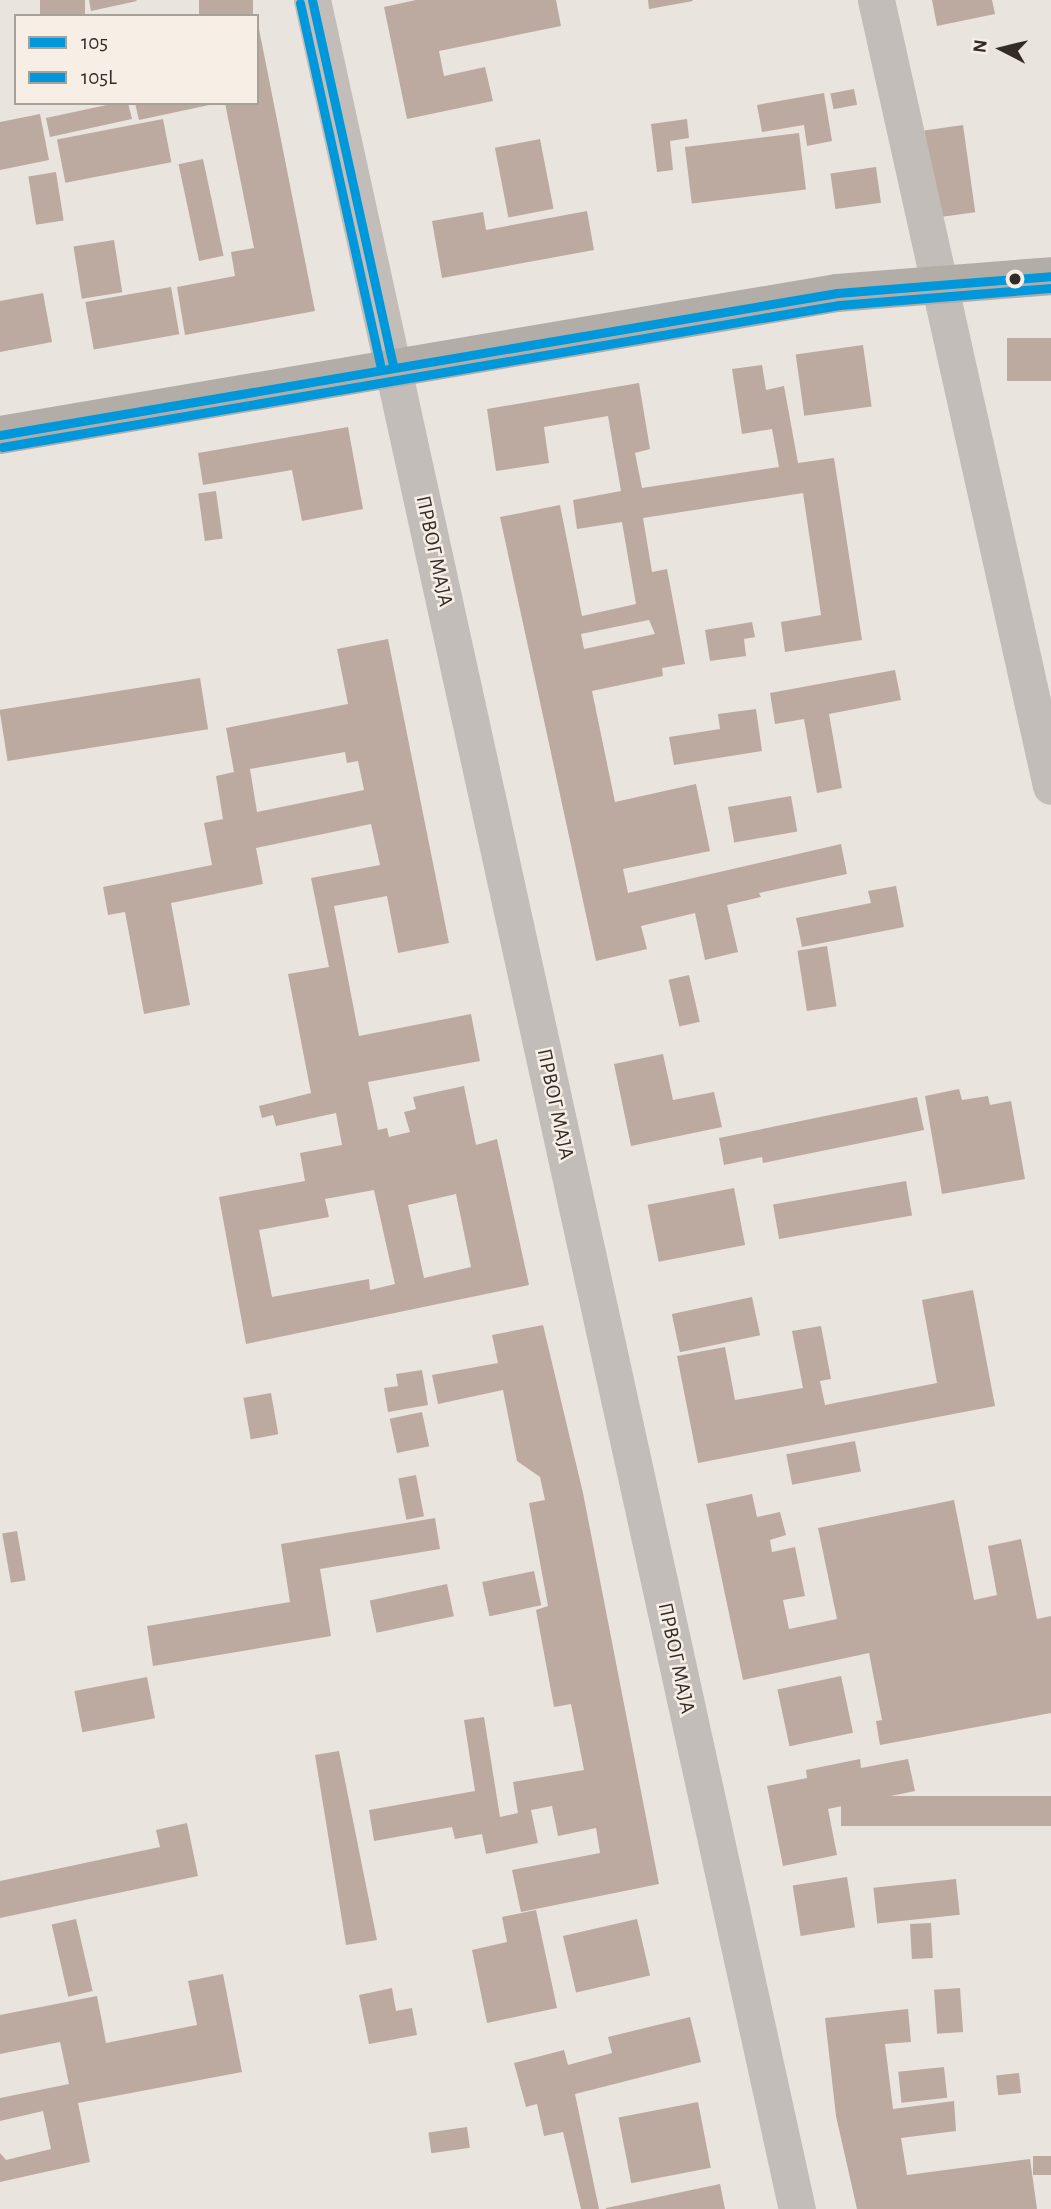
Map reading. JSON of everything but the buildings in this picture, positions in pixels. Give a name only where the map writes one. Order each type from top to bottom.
[{"type":"street","name":"ПРВОГ МАЈА","points":[[312,0],[797,2209]]},
{"type":"street","points":[[876,0],[942,281],[1051,786]]},
{"type":"street","points":[[0,435],[393,366],[837,293],[942,281],[1051,276]]},
{"type":"transit line","name":"105","points":[[312,0],[393,366]]},
{"type":"transit line","name":"105L","points":[[300,3],[381,369]]},
{"type":"transit line","name":"105","points":[[0,435],[837,293],[1051,276]]},
{"type":"transit line","name":"105L","points":[[2,447],[839,305],[1051,288]]}]
